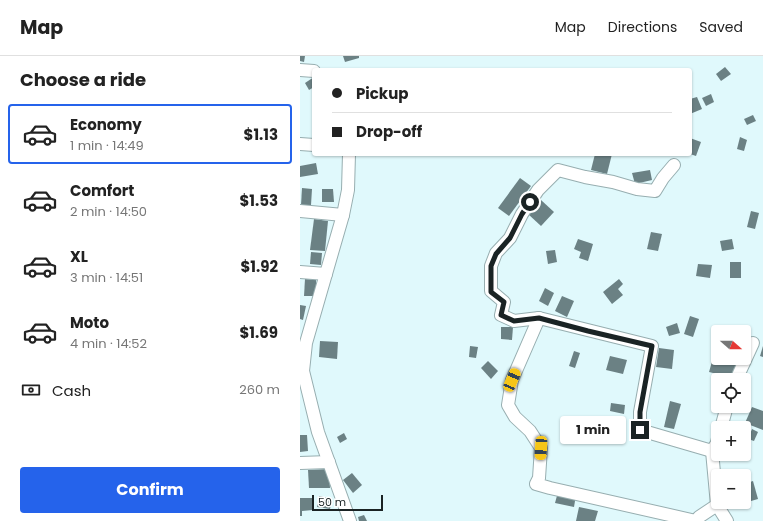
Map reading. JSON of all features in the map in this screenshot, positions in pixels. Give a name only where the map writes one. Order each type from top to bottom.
[{"type":"street","points":[[300,70],[312,71]]},
{"type":"street","points":[[300,144],[312,145]]},
{"type":"street","points":[[350,156],[348,190],[343,215],[326,274],[303,343],[303,370],[318,432],[350,521]]},
{"type":"street","points":[[674,165],[663,178],[655,192],[558,170],[538,190],[522,214],[510,238],[496,254],[491,266],[491,292],[504,302],[501,315],[514,321],[539,318],[652,346],[640,412],[640,430],[711,451]]},
{"type":"street","points":[[300,211],[343,215]]},
{"type":"street","points":[[300,272],[326,274]]},
{"type":"street","points":[[539,318],[512,380],[508,405],[515,417],[530,431],[541,448],[540,478],[536,484],[696,521],[699,517],[711,509]]},
{"type":"street","points":[[739,373],[753,343]]},
{"type":"street","points":[[300,463],[329,462]]},
{"type":"street","points":[[720,509],[727,521]]},
{"type":"building","points":[[300,56],[305,56],[304,62],[300,61]]},
{"type":"building","points":[[343,56],[359,56],[359,58],[345,62]]},
{"type":"building","points":[[725,67],[731,74],[721,81],[716,74]]},
{"type":"building","points":[[312,78],[312,88],[309,90],[305,83]]},
{"type":"building","points":[[711,94],[714,102],[706,106],[702,98]]},
{"type":"building","points":[[697,97],[702,109],[692,113],[692,98]]},
{"type":"building","points":[[753,115],[756,121],[747,125],[744,119]]},
{"type":"building","points":[[740,137],[747,140],[744,151],[737,149]]},
{"type":"building","points":[[692,139],[701,142],[696,156],[692,155]]},
{"type":"building","points":[[594,156],[612,156],[607,174],[591,170]]},
{"type":"building","points":[[316,163],[318,174],[300,177],[300,166]]},
{"type":"building","points":[[650,170],[652,180],[635,184],[632,173]]},
{"type":"building","points":[[520,178],[531,186],[509,216],[498,208]]},
{"type":"building","points":[[302,188],[312,189],[311,205],[301,205]]},
{"type":"building","points":[[322,189],[333,189],[334,202],[322,202]]},
{"type":"building","points":[[541,200],[554,212],[541,226],[528,214]]},
{"type":"building","points":[[751,211],[759,213],[755,229],[747,227]]},
{"type":"building","points":[[314,219],[328,221],[325,251],[310,250]]},
{"type":"building","points":[[651,232],[662,234],[658,251],[647,249]]},
{"type":"building","points":[[578,239],[593,244],[588,261],[579,258],[581,252],[574,249]]},
{"type":"building","points":[[732,239],[734,249],[722,251],[720,241]]},
{"type":"building","points":[[555,250],[557,262],[548,264],[546,251]]},
{"type":"building","points":[[311,252],[322,253],[321,265],[310,264]]},
{"type":"building","points":[[730,262],[741,262],[741,278],[730,278]]},
{"type":"building","points":[[698,264],[712,265],[710,278],[696,276]]},
{"type":"building","points":[[305,279],[316,280],[316,296],[304,296]]},
{"type":"building","points":[[619,279],[623,284],[618,289],[623,295],[612,304],[603,292]]},
{"type":"building","points":[[545,288],[554,293],[548,306],[539,301]]},
{"type":"building","points":[[562,296],[574,301],[567,317],[555,311]]},
{"type":"building","points":[[300,305],[306,306],[303,320],[300,319]]},
{"type":"building","points":[[690,316],[699,319],[693,337],[684,334]]},
{"type":"building","points":[[677,323],[680,333],[669,336],[666,327]]},
{"type":"building","points":[[501,327],[513,327],[512,340],[501,339]]},
{"type":"building","points":[[320,341],[338,342],[337,359],[319,357]]},
{"type":"building","points":[[470,346],[478,347],[476,358],[469,357]]},
{"type":"building","points":[[763,346],[763,357],[760,356]]},
{"type":"building","points":[[659,348],[674,350],[672,369],[656,367]]},
{"type":"building","points":[[574,351],[580,353],[575,368],[569,366]]},
{"type":"building","points":[[610,356],[627,360],[623,374],[606,370]]},
{"type":"building","points":[[488,361],[498,371],[491,379],[481,368]]},
{"type":"building","points":[[711,365],[737,365],[734,373],[709,372]]},
{"type":"building","points":[[670,401],[681,404],[674,429],[664,427]]},
{"type":"building","points":[[611,403],[625,405],[624,414],[610,411]]},
{"type":"building","points":[[752,407],[763,411],[763,430],[751,425],[751,421],[746,421],[749,413],[751,413]]},
{"type":"building","points":[[752,429],[758,432],[754,441],[751,440]]},
{"type":"building","points":[[344,433],[347,439],[340,443],[337,437]]},
{"type":"building","points":[[300,435],[307,435],[308,451],[300,452]]},
{"type":"building","points":[[329,469],[330,488],[309,488],[308,470]]},
{"type":"building","points":[[352,473],[362,485],[353,493],[343,480]]},
{"type":"building","points":[[753,481],[758,499],[751,501],[751,482]]},
{"type":"building","points":[[558,492],[576,495],[574,507],[555,503]]},
{"type":"building","points":[[319,496],[332,499],[330,509],[317,507]]},
{"type":"building","points":[[300,498],[313,498],[313,510],[302,511],[302,516],[300,516]]},
{"type":"building","points":[[579,507],[598,511],[595,521],[576,521]]},
{"type":"building","points":[[364,515],[367,521],[359,521],[358,517]]},
{"type":"route","points":[[530,202],[510,238],[496,254],[491,266],[491,292],[504,302],[501,315],[514,321],[539,318],[652,346],[640,412],[640,430]]}]
